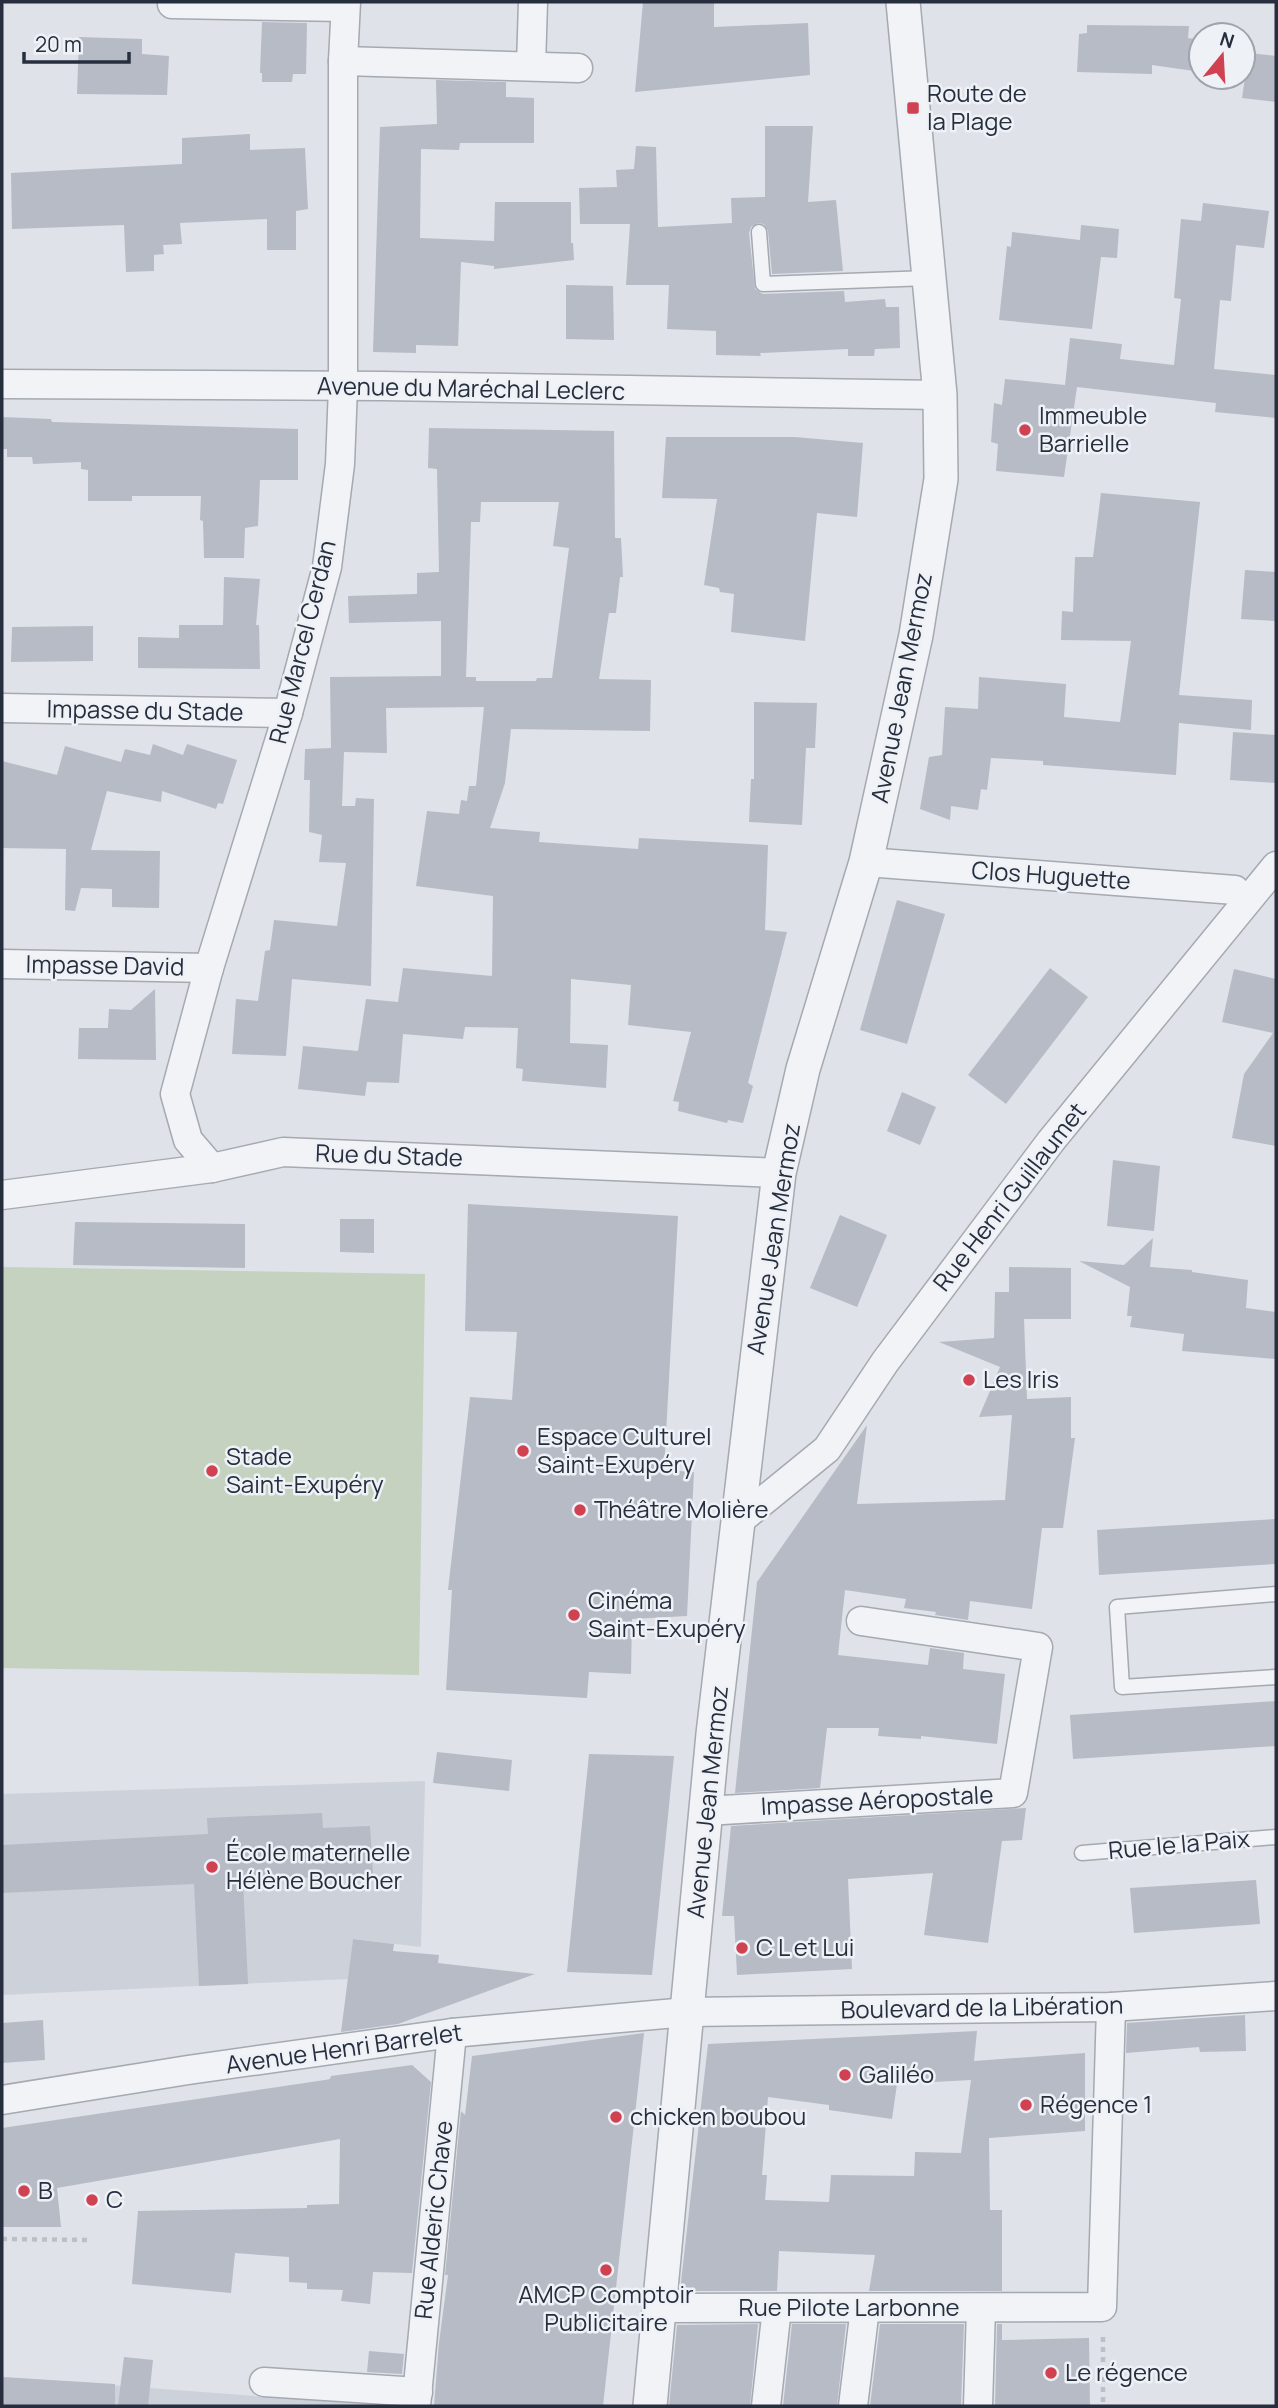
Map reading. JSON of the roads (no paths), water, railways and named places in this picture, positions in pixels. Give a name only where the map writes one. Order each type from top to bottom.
[{"type":"street","points":[[531,66],[533,2]]},
{"type":"street","name":"Avenue Jean Mermoz","points":[[650,2406],[713,1734],[779,1173],[803,1069],[866,862],[916,635],[941,479],[940,395],[903,2]]},
{"type":"street","name":"Rue Marcel Cerdan","points":[[172,4],[345,4],[343,387],[340,464],[327,567],[288,713],[209,968],[175,1094],[188,1140],[212,1168]]},
{"type":"street","points":[[343,61],[578,68]]},
{"type":"street","name":"Avenue du Maréchal Leclerc","points":[[2,384],[940,395]]},
{"type":"street","name":"Impasse du Stade","points":[[2,708],[288,713]]},
{"type":"street","name":"Clos Huguette","points":[[866,862],[1235,890]]},
{"type":"street","name":"Rue Henri Guillaumet","points":[[740,1520],[827,1449],[885,1362],[1051,1141],[1276,866]]},
{"type":"street","name":"Impasse David","points":[[2,964],[209,968]]},
{"type":"street","name":"Rue du Stade","points":[[2,1195],[212,1168],[283,1152],[779,1173]]},
{"type":"street","name":"Impasse Aéropostale","points":[[706,1811],[1013,1793],[1038,1647],[861,1621]]},
{"type":"street","name":"Boulevard de la Libération","points":[[687,2012],[1111,2007],[1276,1996]]},
{"type":"street","points":[[981,2308],[1102,2307],[1111,2007]]},
{"type":"street","name":"Avenue Henri Barrelet","points":[[2,2100],[188,2070],[452,2033],[687,2012]]},
{"type":"street","name":"Rue Alderic Chave","points":[[417,2399],[452,2033]]},
{"type":"street","name":"Rue Pilote Larbonne","points":[[660,2308],[981,2308],[978,2406]]},
{"type":"street","points":[[766,2406],[777,2308]]},
{"type":"street","points":[[853,2406],[865,2308]]},
{"type":"street","points":[[264,2382],[417,2399]]},
{"type":"lane","points":[[760,232],[763,284],[929,278]]},
{"type":"lane","points":[[1276,1594],[1117,1607],[1122,1688],[1276,1677]]},
{"type":"lane","name":"Rue le la Paix","points":[[1082,1853],[1276,1837]]},
{"type":"place","name":"Route de la Plage","points":[[913,108]]},
{"type":"place","name":"Immeuble Barrielle","points":[[1025,430]]},
{"type":"place","name":"Les Iris","points":[[969,1380]]},
{"type":"place","name":"Espace Culturel Saint-Exupéry","points":[[523,1451]]},
{"type":"place","name":"Stade Saint-Exupéry","points":[[212,1471]]},
{"type":"place","name":"Théâtre Molière","points":[[580,1510]]},
{"type":"place","name":"Cinéma Saint-Exupéry","points":[[574,1615]]},
{"type":"place","name":"École maternelle Hélène Boucher","points":[[212,1867]]},
{"type":"place","name":"C L et Lui","points":[[742,1948]]},
{"type":"place","name":"Galiléo","points":[[845,2075]]},
{"type":"place","name":"Régence 1","points":[[1026,2105]]},
{"type":"place","name":"chicken boubou","points":[[616,2117]]},
{"type":"place","name":"B","points":[[24,2191]]},
{"type":"place","name":"C","points":[[92,2200]]},
{"type":"place","name":"AMCP Comptoir Publicitaire","points":[[606,2270]]},
{"type":"place","name":"Le régence","points":[[1051,2373]]}]
